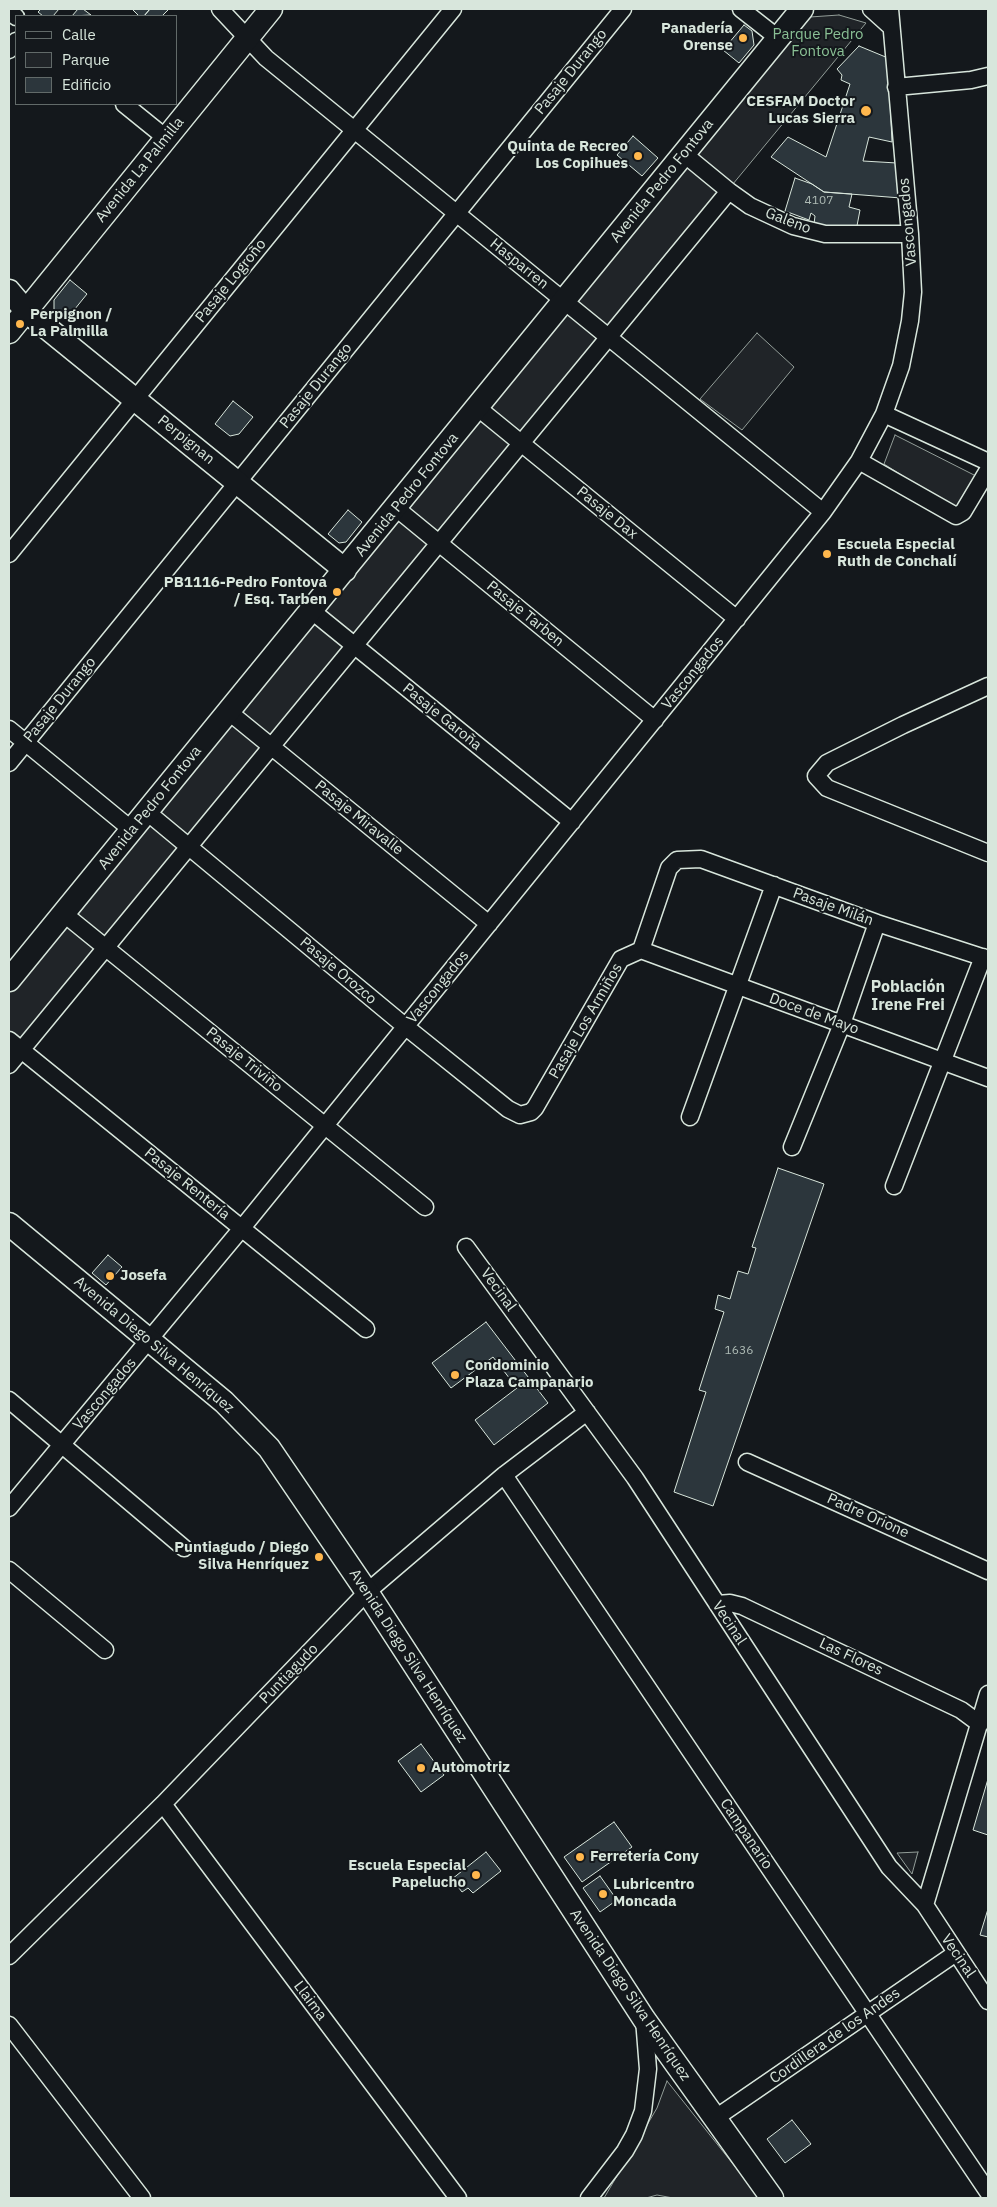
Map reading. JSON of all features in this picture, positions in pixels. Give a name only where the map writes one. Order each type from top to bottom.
[{"type":"main road","name":"Avenida La Palmilla","points":[[9,331],[271,9]]},
{"type":"main road","name":"Avenida Pedro Fontova","points":[[9,980],[346,570],[802,9]]},
{"type":"main road","name":"Perpignan","points":[[9,291],[26,311],[346,570]]},
{"type":"main road","name":"Avenida Diego Silva Henríquez","points":[[9,1224],[224,1402],[264,1442],[367,1592],[644,2019],[772,2198]]},
{"type":"street","name":"Hasparren","points":[[220,9],[266,58],[823,512]]},
{"type":"street","name":"Pasaje Logroño","points":[[9,554],[453,9]]},
{"type":"street","name":"Pasaje Durango","points":[[9,763],[623,9]]},
{"type":"street","points":[[742,9],[778,38]]},
{"type":"street","points":[[871,9],[891,27]]},
{"type":"street","name":"Vascongados","points":[[9,1508],[149,1341],[406,1027],[823,512],[859,462],[884,414],[901,366],[910,321],[913,273],[890,9]]},
{"type":"street","points":[[896,87],[971,80],[988,76]]},
{"type":"street","points":[[125,105],[166,138]]},
{"type":"street","name":"Galeno","points":[[684,154],[729,192],[750,206],[793,226],[825,234],[910,234]]},
{"type":"street","points":[[9,1065],[15,1045],[105,948],[729,192]]},
{"type":"street","name":"Pasaje Dax","points":[[478,408],[737,619]]},
{"type":"street","points":[[884,414],[986,461],[988,464]]},
{"type":"street","points":[[859,462],[956,516],[963,512],[988,470]]},
{"type":"street","name":"Pasaje Tarben","points":[[396,508],[655,720]]},
{"type":"street","name":"Pasaje Garoña","points":[[312,611],[572,822]]},
{"type":"street","points":[[988,686],[827,763],[816,776],[827,788],[988,853]]},
{"type":"street","name":"Pasaje Miravalle","points":[[229,712],[489,924]]},
{"type":"street","points":[[9,729],[132,830]]},
{"type":"street","name":"Pasaje Orozco","points":[[147,812],[406,1027],[514,1113],[525,1114],[535,1108]]},
{"type":"street","name":"Pasaje Milán","points":[[641,950],[669,868],[677,860],[701,859],[877,923],[986,958]]},
{"type":"street","points":[[690,1117],[774,885]]},
{"type":"street","name":"Pasaje Triviño","points":[[63,913],[425,1207]]},
{"type":"street","points":[[792,1147],[842,1024],[877,923]]},
{"type":"street","name":"Doce de Mayo","points":[[641,950],[988,1078]]},
{"type":"street","name":"Pasaje Los Armiños","points":[[535,1108],[621,959],[641,950]]},
{"type":"street","points":[[894,1186],[986,958]]},
{"type":"street","name":"Pasaje Rentería","points":[[15,1045],[366,1329]]},
{"type":"street","name":"Vecinal","points":[[466,1247],[635,1478],[889,1867],[925,1905],[988,2001]]},
{"type":"street","points":[[9,1400],[184,1548]]},
{"type":"street","name":"Puntiagudo","points":[[9,1956],[163,1804],[367,1592],[504,1475],[587,1412]]},
{"type":"street","name":"Padre Orione","points":[[747,1462],[988,1571]]},
{"type":"street","name":"Campanario","points":[[504,1475],[988,2192]]},
{"type":"street","points":[[9,1570],[105,1650]]},
{"type":"street","name":"Las Flores","points":[[717,1604],[730,1603],[742,1606],[961,1710],[980,1724]]},
{"type":"street","points":[[925,1905],[988,1694]]},
{"type":"street","name":"Llaima","points":[[163,1804],[458,2198]]},
{"type":"street","name":"Cordillera de los Andes","points":[[714,2119],[956,1953]]},
{"type":"street","points":[[589,2198],[625,2151],[634,2135],[643,2111],[648,2069],[644,2019]]},
{"type":"street","points":[[9,2025],[142,2198]]},
{"type":"green space","name":"Parque Pedro Fontova","points":[[839,15],[866,23],[9,1060],[9,991],[810,17]]},
{"type":"green space","points":[[757,333],[794,367],[742,430],[700,399]]},
{"type":"green space","points":[[895,435],[976,476],[957,510],[884,464]]},
{"type":"green space","points":[[918,1852],[912,1874],[897,1853]]},
{"type":"green space","points":[[667,2081],[760,2198],[673,2198],[657,2195],[646,2198],[604,2198],[657,2108]]},
{"type":"building","points":[[41,9],[59,9],[54,15],[42,15],[38,12]]},
{"type":"building","points":[[78,9],[83,9],[91,15],[73,15]]},
{"type":"building","points":[[132,9],[150,9],[145,15],[138,15]]},
{"type":"building","points":[[150,9],[169,9],[163,15],[145,15]]},
{"type":"building","name":"Panadería Orense","points":[[744,25],[752,31],[754,45],[739,63],[723,50]]},
{"type":"building","name":"CESFAM Doctor Lucas Sierra","points":[[859,46],[888,58],[892,142],[869,137],[863,161],[897,163],[901,198],[824,192],[771,157],[788,137],[826,157],[850,84],[841,80],[842,75],[837,69]]},
{"type":"building","name":"Quinta de Recreo Los Copihues","points":[[633,136],[658,158],[642,176],[617,155]]},
{"type":"building","points":[[795,178],[812,184],[824,192],[852,194],[849,207],[860,210],[856,231],[830,229],[814,224],[815,216],[811,213],[809,220],[785,211]]},
{"type":"building","points":[[70,280],[87,294],[66,320],[54,311],[54,300]]},
{"type":"building","points":[[233,401],[253,417],[239,434],[230,436],[215,424]]},
{"type":"building","points":[[348,510],[362,522],[346,542],[339,543],[328,534]]},
{"type":"building","points":[[778,1168],[824,1184],[713,1506],[674,1492],[706,1392],[699,1390],[724,1312],[715,1309],[718,1295],[730,1299],[738,1271],[748,1274],[756,1248],[752,1247]]},
{"type":"building","points":[[108,1255],[122,1267],[106,1285],[92,1273]]},
{"type":"building","name":"Condominio Plaza Campanario","points":[[486,1322],[548,1403],[494,1445],[475,1420],[517,1388],[493,1357],[451,1388],[432,1363]]},
{"type":"building","name":"Automotriz","points":[[421,1744],[444,1775],[421,1792],[398,1761]]},
{"type":"building","points":[[988,1779],[988,1835],[973,1830]]},
{"type":"building","points":[[614,1822],[632,1847],[582,1882],[564,1857]]},
{"type":"building","name":"Escuela Especial Papelucho","points":[[486,1852],[501,1871],[473,1893],[468,1888],[462,1892],[452,1879]]},
{"type":"building","points":[[600,1876],[617,1900],[600,1912],[583,1888]]},
{"type":"building","points":[[988,1909],[988,1937],[980,1935]]},
{"type":"building","points":[[792,2120],[811,2144],[785,2163],[767,2139]]},
{"type":"place","name":"Panadería Orense","points":[[743,38]]},
{"type":"place","name":"CESFAM Doctor Lucas Sierra","points":[[866,111]]},
{"type":"place","name":"Quinta de Recreo Los Copihues","points":[[638,156]]},
{"type":"place","name":"Perpignon / La Palmilla","points":[[20,324]]},
{"type":"place","name":"Escuela Especial Ruth de Conchalí","points":[[827,554]]},
{"type":"place","name":"PB1116-Pedro Fontova / Esq. Tarben","points":[[337,592]]},
{"type":"place","name":"Josefa","points":[[110,1276]]},
{"type":"place","name":"Condominio Plaza Campanario","points":[[455,1375]]},
{"type":"place","name":"Puntiagudo / Diego Silva Henríquez","points":[[319,1557]]},
{"type":"place","name":"Automotriz","points":[[421,1768]]},
{"type":"place","name":"Ferretería Cony","points":[[580,1857]]},
{"type":"place","name":"Escuela Especial Papelucho","points":[[476,1875]]},
{"type":"place","name":"Lubricentro Moncada","points":[[603,1894]]},
{"type":"district","name":"Población Irene Frei","points":[[908,996]]}]
